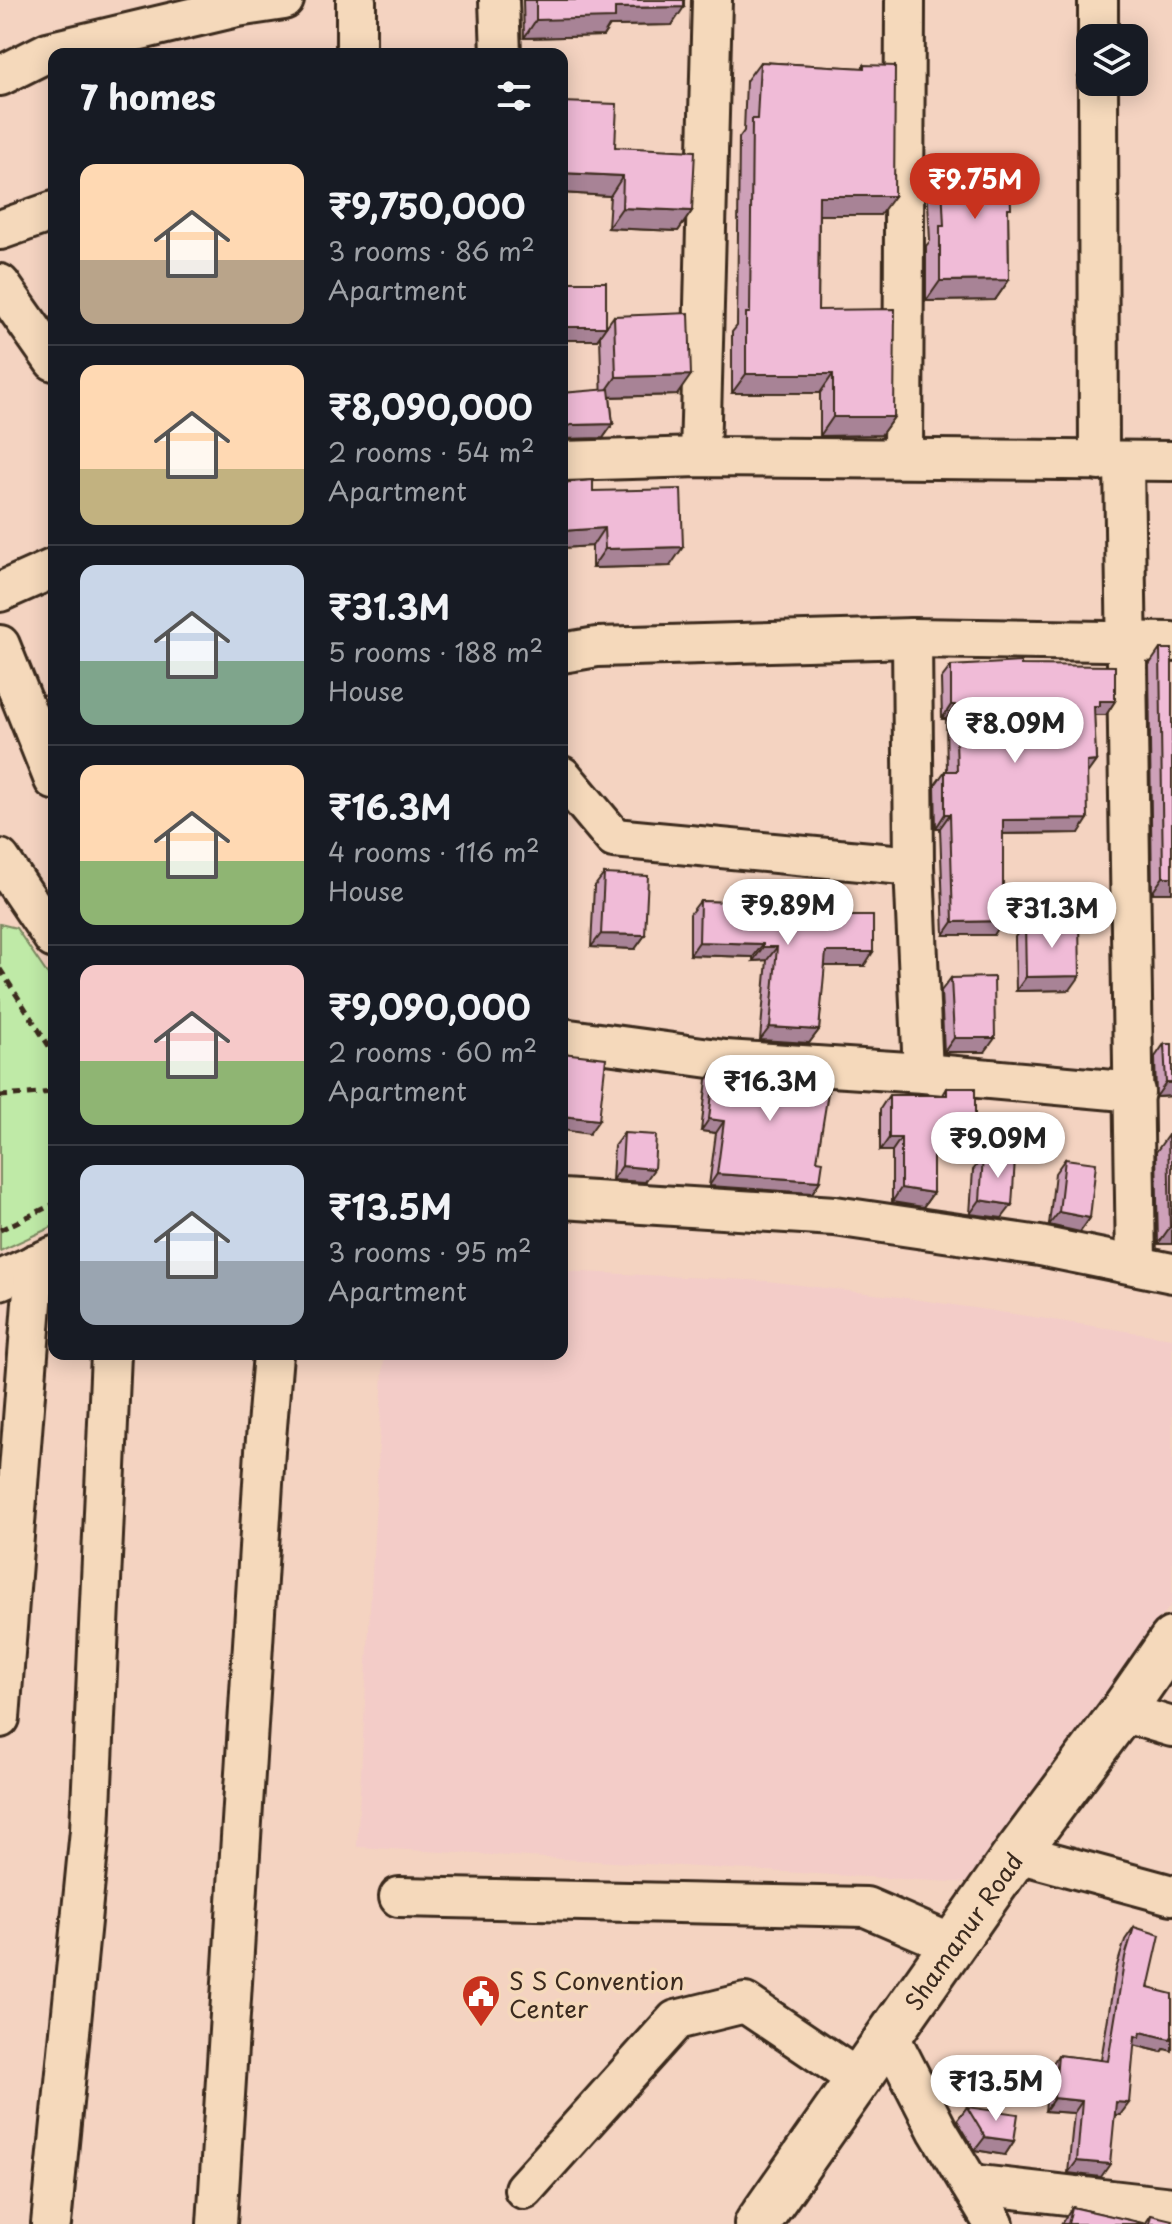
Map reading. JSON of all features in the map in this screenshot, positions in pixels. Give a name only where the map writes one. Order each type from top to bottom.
[{"type":"main road","name":"Shamanur Road","points":[[757,2224],[1017,1853],[1172,1640]]},
{"type":"street","points":[[65,48],[237,7],[284,0]]},
{"type":"street","points":[[356,0],[356,48]]},
{"type":"street","points":[[499,0],[501,48]]},
{"type":"street","points":[[700,457],[712,0]]},
{"type":"street","points":[[903,458],[905,0]]},
{"type":"street","points":[[1098,0],[1098,24]]},
{"type":"street","points":[[0,76],[48,52]]},
{"type":"street","points":[[568,1199],[835,1216],[1040,1246],[1154,1269],[1135,1092],[1127,642],[1111,461],[1098,96]]},
{"type":"street","points":[[0,230],[48,213]]},
{"type":"street","points":[[0,284],[48,352]]},
{"type":"street","points":[[568,461],[700,457],[1172,461]]},
{"type":"street","points":[[0,592],[48,571]]},
{"type":"street","points":[[912,638],[914,866],[923,1073]]},
{"type":"street","points":[[568,652],[597,647],[912,638],[1172,642]]},
{"type":"street","points":[[0,645],[48,765]]},
{"type":"street","points":[[568,783],[614,838],[914,866]]},
{"type":"street","points":[[0,859],[16,902],[48,933]]},
{"type":"street","points":[[568,1039],[725,1060],[923,1073],[1135,1092]]},
{"type":"street","points":[[0,1280],[45,1260],[0,1718]]},
{"type":"street","points":[[51,2224],[90,1830],[111,1360]]},
{"type":"street","points":[[217,2224],[273,1360]]},
{"type":"street","points":[[1122,1712],[1172,1727]]},
{"type":"street","points":[[1017,1853],[1172,1895]]},
{"type":"street","points":[[399,1897],[866,1907],[954,1945]]},
{"type":"street","points":[[524,2189],[676,2020],[745,2003],[859,2080]]},
{"type":"street","points":[[890,2037],[938,2131],[994,2224]]},
{"type":"street","points":[[970,2184],[1172,2207]]},
{"type":"path","points":[[0,969],[48,1045]]},
{"type":"path","points":[[0,1096],[48,1092]]},
{"type":"path","points":[[0,1230],[48,1207]]},
{"type":"shaded area","points":[[568,1271],[767,1281],[907,1298],[1172,1338],[1172,1603],[969,1883],[357,1847],[384,1360],[568,1360]]},
{"type":"green space","points":[[0,924],[16,928],[48,975],[48,1229],[0,1251]]},
{"type":"building","points":[[536,0],[684,0],[684,7],[615,8],[615,18],[536,20]]},
{"type":"building","points":[[760,62],[864,68],[864,65],[895,66],[894,196],[819,196],[818,310],[895,309],[894,417],[833,417],[833,374],[746,374],[746,313],[750,313],[752,119],[757,119]]},
{"type":"building","points":[[568,102],[617,104],[615,147],[695,151],[692,211],[622,208],[623,176],[568,173]]},
{"type":"building","points":[[1009,159],[1009,280],[940,281],[940,226],[944,226],[941,163]]},
{"type":"building","points":[[568,282],[606,282],[606,327],[568,327]]},
{"type":"building","points":[[689,313],[691,375],[616,377],[614,316]]},
{"type":"building","points":[[609,389],[613,424],[568,426],[568,392]]},
{"type":"building","points":[[593,480],[593,491],[681,489],[683,547],[605,549],[604,528],[568,531],[568,482]]},
{"type":"building","points":[[1160,649],[1172,649],[1172,877],[1163,877]]},
{"type":"building","points":[[1021,662],[1021,665],[1115,666],[1115,701],[1100,701],[1100,706],[1094,706],[1096,761],[1087,762],[1088,819],[1003,820],[1003,921],[953,922],[950,814],[945,814],[945,771],[957,771],[951,666]]},
{"type":"building","points":[[604,874],[648,876],[645,935],[601,934]]},
{"type":"building","points":[[800,886],[801,916],[873,916],[873,952],[826,952],[819,1030],[770,1027],[777,947],[699,942],[700,901],[761,903],[761,887]]},
{"type":"building","points":[[1079,922],[1080,976],[1026,977],[1025,923]]},
{"type":"building","points":[[994,977],[995,1038],[954,1038],[951,978]]},
{"type":"building","points":[[1164,1044],[1172,1044],[1172,1083],[1166,1083]]},
{"type":"building","points":[[568,1054],[606,1058],[599,1120],[568,1117]]},
{"type":"building","points":[[715,1068],[830,1080],[817,1160],[823,1161],[820,1181],[717,1174],[724,1121],[709,1119]]},
{"type":"building","points":[[947,1088],[975,1088],[975,1132],[933,1132],[933,1193],[901,1188],[901,1138],[889,1138],[889,1095],[947,1095]]},
{"type":"building","points":[[624,1133],[656,1135],[654,1169],[622,1166]]},
{"type":"building","points":[[1168,1135],[1172,1135],[1172,1227],[1170,1227]]},
{"type":"building","points":[[983,1157],[1015,1159],[1012,1205],[980,1200]]},
{"type":"building","points":[[1065,1159],[1096,1163],[1090,1218],[1059,1212]]},
{"type":"building","points":[[1134,1927],[1160,1935],[1148,1988],[1172,1994],[1172,2036],[1170,2039],[1141,2032],[1140,2037],[1135,2036],[1129,2103],[1116,2102],[1110,2164],[1077,2161],[1082,2101],[1054,2098],[1058,2055],[1108,2061],[1125,1957]]},
{"type":"building","points":[[967,2107],[1018,2114],[1014,2141],[985,2137]]},
{"type":"building","points":[[1072,2207],[1147,2224],[1068,2224]]},
{"type":"building","points":[[1151,2215],[1172,2220],[1172,2224],[1149,2224]]},
{"type":"place","name":"S S Convention Center","points":[[481,2028]]}]
